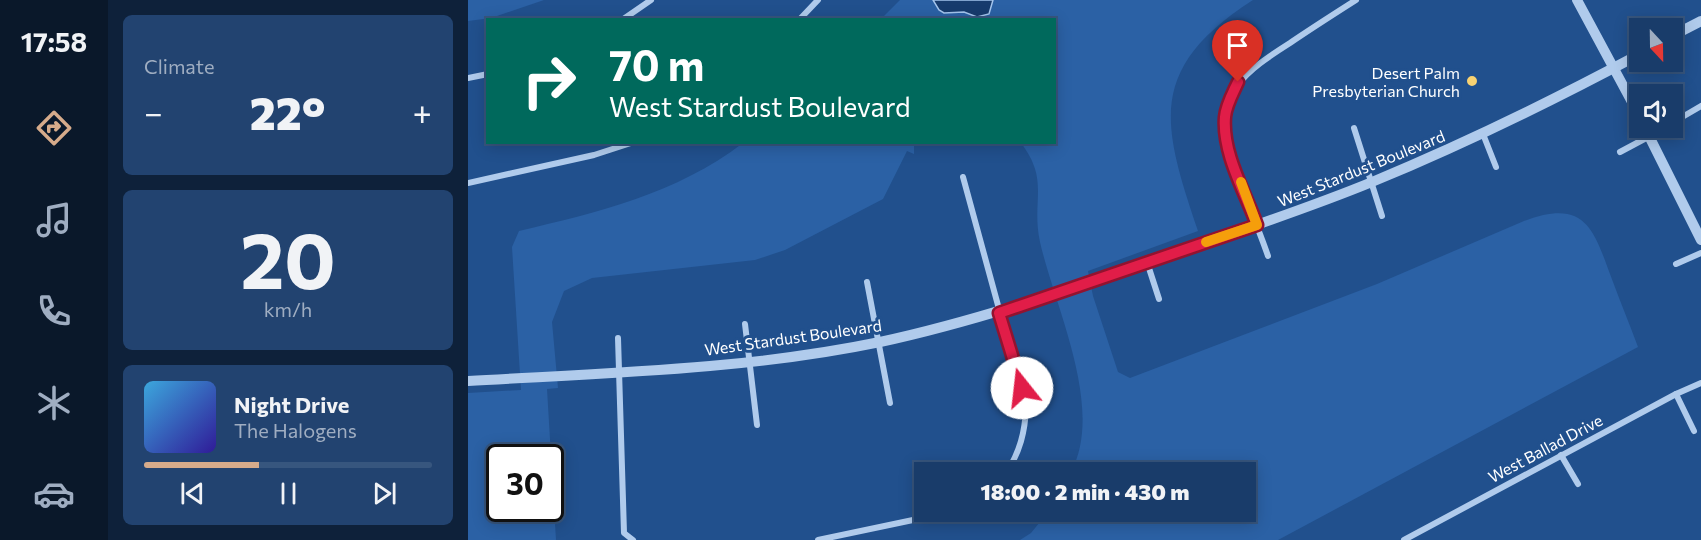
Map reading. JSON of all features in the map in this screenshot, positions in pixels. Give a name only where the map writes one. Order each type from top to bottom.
[{"type":"street","points":[[625,18],[651,0]]},
{"type":"street","points":[[801,18],[818,0]]},
{"type":"street","points":[[1268,256],[1230,152],[1225,117],[1229,100],[1238,82],[1252,67],[1356,0]]},
{"type":"street","points":[[1577,0],[1629,97]]},
{"type":"street","points":[[1683,30],[1701,21]]},
{"type":"street","name":"West Stardust Boulevard","points":[[468,381],[750,361],[879,342],[999,313],[1257,225],[1371,182],[1483,134],[1629,60]]},
{"type":"street","points":[[468,78],[486,74]]},
{"type":"street","points":[[1683,117],[1701,106]]},
{"type":"street","points":[[1354,128],[1383,216]]},
{"type":"street","points":[[1483,134],[1496,167]]},
{"type":"street","points":[[1620,152],[1640,138]]},
{"type":"street","points":[[1651,138],[1701,240]]},
{"type":"street","points":[[468,183],[576,160],[628,144]]},
{"type":"street","points":[[963,177],[1026,408],[1025,430],[1012,462]]},
{"type":"street","points":[[1676,264],[1701,253]]},
{"type":"street","points":[[1147,262],[1159,299]]},
{"type":"street","points":[[867,282],[890,403]]},
{"type":"street","points":[[746,324],[757,424]]},
{"type":"street","points":[[618,338],[624,445],[624,533],[633,540]]},
{"type":"street","name":"West Ballad Drive","points":[[1404,540],[1676,394],[1701,383]]},
{"type":"street","points":[[1676,394],[1694,431]]},
{"type":"street","points":[[1561,455],[1578,484]]},
{"type":"street","points":[[818,540],[914,520]]},
{"type":"shaded area","points":[[468,0],[544,0],[491,18],[468,21]]},
{"type":"shaded area","points":[[900,0],[1253,0],[1218,25],[1194,50],[1179,75],[1172,101],[1171,129],[1176,159],[1198,231],[1088,271],[1093,296],[1118,372],[1130,378],[1377,284],[1524,221],[1562,213],[1575,217],[1593,234],[1638,347],[1278,540],[1020,540],[1031,533],[1040,522],[1256,522],[1256,462],[1074,462],[1080,446],[1083,418],[1080,389],[1074,358],[1040,242],[1035,169],[1022,144],[1056,144],[1056,18],[882,18]]},
{"type":"shaded area","points":[[933,0],[993,0],[989,14],[977,17],[964,12],[944,13],[939,10]]},
{"type":"shaded area","points":[[742,144],[914,144],[914,154],[907,151],[883,199],[785,250],[755,260],[592,278],[564,291],[552,322],[558,388],[547,389],[550,444],[486,444],[486,522],[555,522],[556,540],[468,540],[468,393],[521,390],[512,247],[519,231],[607,208],[691,176]]},
{"type":"slow traffic","points":[[1206,242],[1257,225],[1241,182]]},
{"type":"place","name":"Desert Palm Presbyterian Church","points":[[1472,81]]},
{"type":"route","points":[[1022,388],[999,313],[1257,225],[1226,135],[1225,117],[1229,100],[1238,82]]}]
